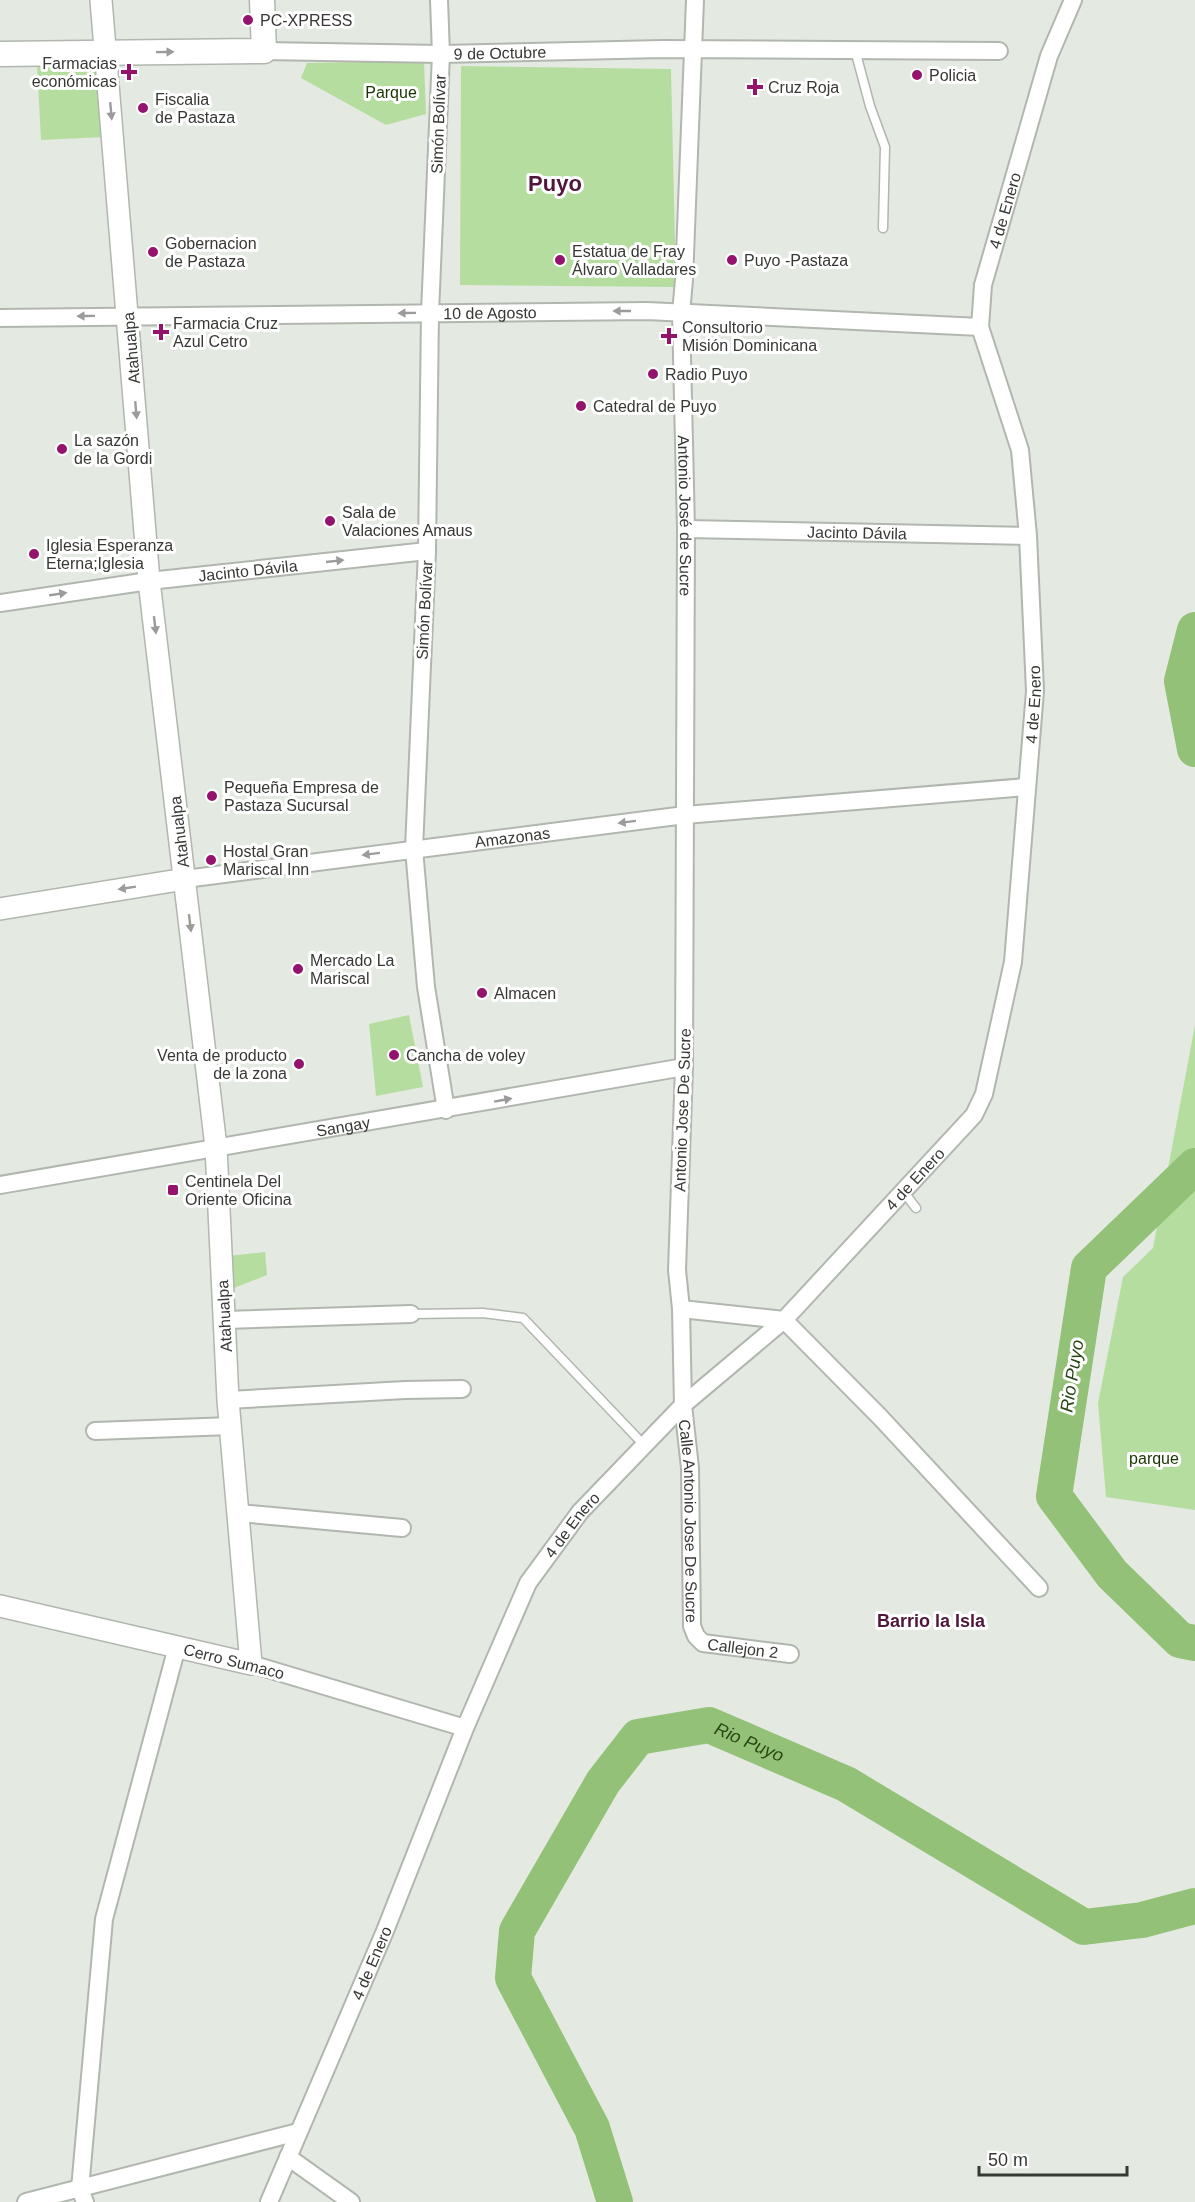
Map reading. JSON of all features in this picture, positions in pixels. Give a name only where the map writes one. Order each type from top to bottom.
[{"type":"main road","points":[[262,0],[264,51]]},
{"type":"main road","name":"9 de Octubre","points":[[0,54],[264,51]]},
{"type":"street","name":"Atahualpa","points":[[101,0],[129,316],[149,581],[216,1147],[228,1400],[251,1664]]},
{"type":"street","name":"Simón Bolívar","points":[[439,0],[441,54],[430,313],[427,551],[414,849],[426,987],[446,1110]]},
{"type":"street","name":"Antonio José de Sucre","points":[[686,815],[686,529],[681,314],[695,0]]},
{"type":"street","name":"4 de Enero","points":[[269,2202],[385,1931],[465,1728],[528,1583],[580,1512],[683,1405],[784,1320],[974,1115],[984,1094],[1012,962],[1035,691],[1028,536],[1020,450],[980,327],[983,285],[1045,67],[1073,0]]},
{"type":"street","name":"9 de Octubre","points":[[264,51],[441,54],[694,50],[999,51]]},
{"type":"street","name":"10 de Agosto","points":[[0,318],[647,311],[980,327]]},
{"type":"street","name":"Jacinto Dávila","points":[[686,529],[1028,536]]},
{"type":"street","name":"Jacinto Dávila","points":[[0,603],[149,581],[427,551]]},
{"type":"street","name":"Amazonas","points":[[0,909],[185,879],[686,815],[1026,786]]},
{"type":"street","name":"Antonio Jose De Sucre","points":[[683,1405],[681,1309],[677,1270],[684,1067],[686,815]]},
{"type":"street","name":"Sangay","points":[[0,1185],[446,1110],[684,1067]]},
{"type":"street","points":[[681,1309],[784,1320],[880,1417],[1039,1588]]},
{"type":"street","points":[[225,1320],[411,1314]]},
{"type":"street","points":[[228,1400],[462,1389]]},
{"type":"street","name":"Calle Antonio Jose De Sucre","points":[[683,1405],[690,1468],[692,1626],[696,1636]]},
{"type":"street","points":[[95,1431],[231,1426]]},
{"type":"street","points":[[239,1513],[402,1528]]},
{"type":"street","name":"Cerro Sumaco","points":[[0,1606],[251,1664],[465,1728]]},
{"type":"street","name":"Callejon 2","points":[[696,1636],[703,1643],[790,1654]]},
{"type":"street","points":[[82,2196],[104,1919],[177,1647]]},
{"type":"street","points":[[27,2202],[82,2196],[298,2132]]},
{"type":"street","points":[[288,2157],[351,2202]]},
{"type":"lane","points":[[855,50],[870,106],[885,147],[884,228]]},
{"type":"lane","points":[[903,1191],[916,1208]]},
{"type":"lane","points":[[411,1314],[483,1313],[522,1318],[644,1445]]},
{"type":"green space","points":[[101,60],[105,137],[41,140],[37,63]]},
{"type":"green space","name":"Parque","points":[[424,61],[426,114],[386,125],[301,78],[307,63]]},
{"type":"green space","points":[[461,66],[671,69],[676,287],[460,285]]},
{"type":"green space","name":"Cancha de voley","points":[[409,1015],[423,1087],[376,1096],[369,1024]]},
{"type":"green space","name":"parque","points":[[1195,1025],[1195,1510],[1106,1497],[1098,1403],[1123,1277],[1153,1248]]},
{"type":"green space","points":[[265,1252],[267,1275],[229,1290],[227,1256]]},
{"type":"waterway","name":"Rio Puyo","points":[[1195,630],[1182,681],[1195,749]]},
{"type":"waterway","name":"Rio Puyo","points":[[1195,1166],[1089,1268],[1054,1496],[1112,1574],[1180,1640],[1195,1643]]},
{"type":"waterway","name":"Rio Puyo","points":[[615,2202],[592,2128],[513,1978],[517,1931],[603,1782],[638,1737],[709,1725],[846,1784],[1084,1927],[1142,1920],[1195,1906]]},
{"type":"place","name":"PC-XPRESS","points":[[248,20]]},
{"type":"place","name":"Farmacias económicas","points":[[129,72]]},
{"type":"place","name":"Policia","points":[[917,75]]},
{"type":"place","name":"Cruz Roja","points":[[755,87]]},
{"type":"place","name":"Fiscalia de Pastaza","points":[[143,108]]},
{"type":"place","name":"Gobernacion de Pastaza","points":[[153,252]]},
{"type":"place","name":"Estatua de Fray Álvaro Valladares","points":[[560,260]]},
{"type":"place","name":"Puyo -Pastaza","points":[[732,260]]},
{"type":"place","name":"Farmacia Cruz Azul Cetro","points":[[161,332]]},
{"type":"place","name":"Consultorio Misión Dominicana","points":[[669,336]]},
{"type":"place","name":"Radio Puyo","points":[[653,374]]},
{"type":"place","name":"Catedral de Puyo","points":[[581,406]]},
{"type":"place","name":"La sazón de la Gordi","points":[[62,449]]},
{"type":"place","name":"Sala de Valaciones Amaus","points":[[330,521]]},
{"type":"place","name":"Iglesia Esperanza Eterna;Iglesia","points":[[34,554]]},
{"type":"place","name":"Pequeña Empresa de Pastaza Sucursal","points":[[212,796]]},
{"type":"place","name":"Hostal Gran Mariscal Inn","points":[[211,860]]},
{"type":"place","name":"Mercado La Mariscal","points":[[298,969]]},
{"type":"place","name":"Almacen","points":[[482,993]]},
{"type":"place","name":"Cancha de voley","points":[[394,1055]]},
{"type":"place","name":"Venta de producto de la zona","points":[[299,1064]]},
{"type":"place","name":"Centinela Del Oriente Oficina","points":[[173,1190]]},
{"type":"district","name":"Puyo","points":[[555,183]]},
{"type":"district","name":"Barrio la Isla","points":[[931,1621]]}]
